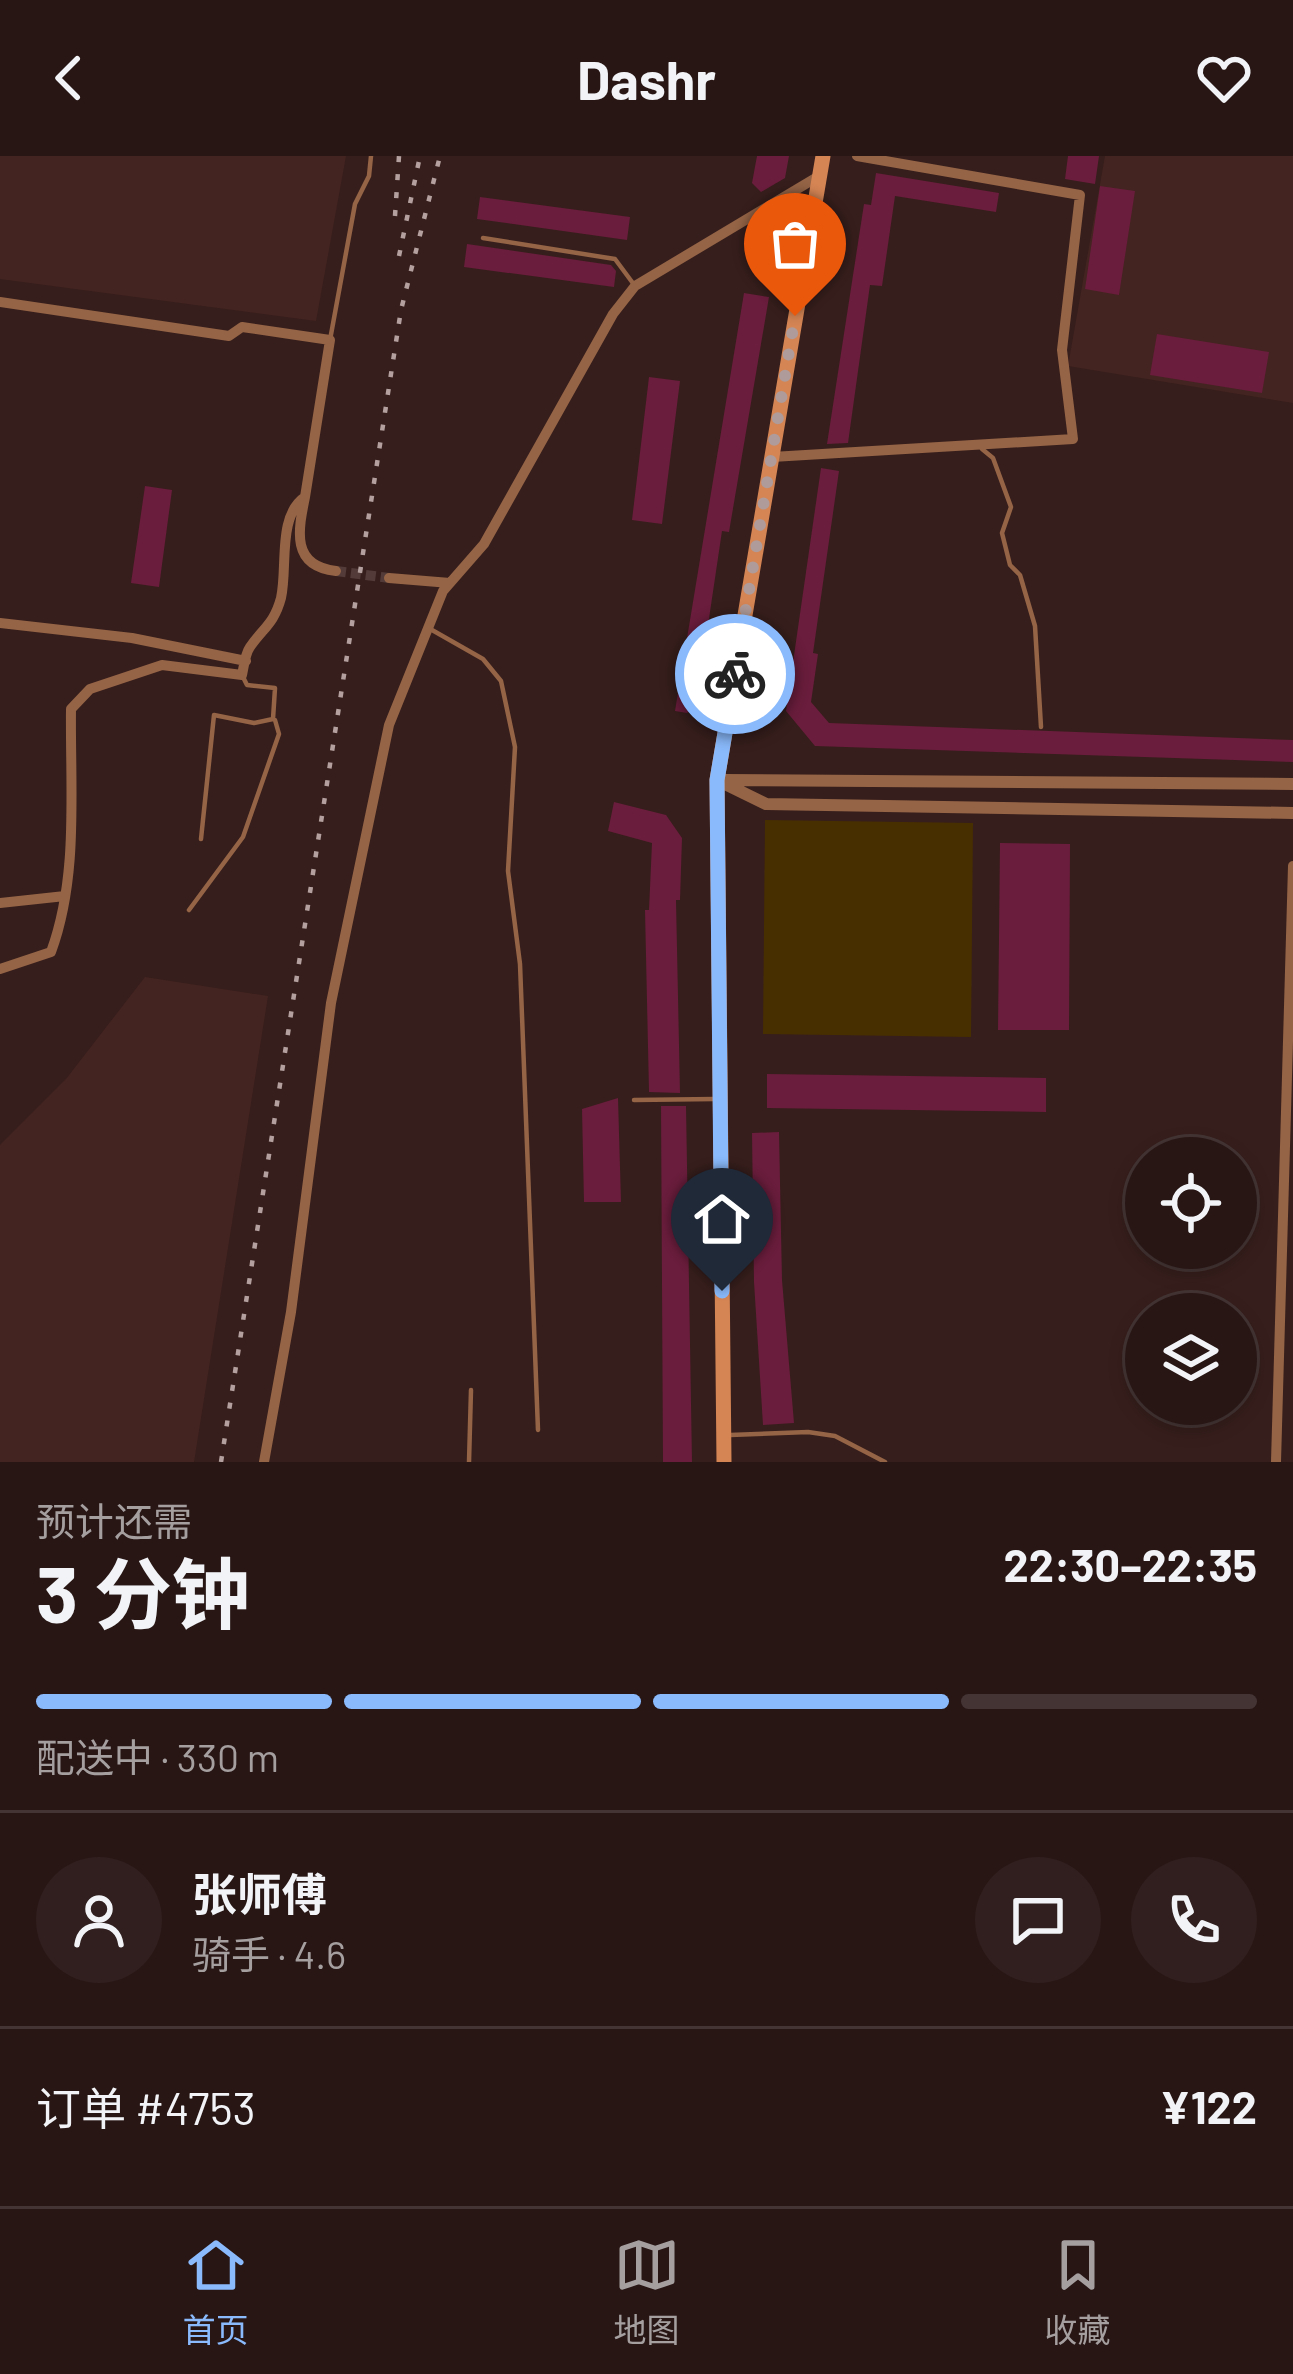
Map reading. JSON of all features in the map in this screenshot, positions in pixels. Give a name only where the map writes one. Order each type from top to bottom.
[{"type":"main road","points":[[724,1462],[717,780],[823,156]]},
{"type":"street","points":[[772,457],[1073,439],[1063,350],[1080,195],[857,156]]},
{"type":"street","points":[[264,1462],[291,1312],[331,1003],[389,725],[427,627],[450,583],[484,544],[613,314],[635,286],[819,176]]},
{"type":"street","points":[[0,302],[229,336],[242,327],[330,340],[297,536],[299,547],[314,565],[336,571]]},
{"type":"street","points":[[0,969],[51,952],[62,920],[70,849],[70,710],[90,689],[162,665],[242,675],[249,648],[269,630],[280,601],[288,554],[285,530],[294,505],[304,497]]},
{"type":"street","points":[[389,578],[450,583]]},
{"type":"street","points":[[0,623],[132,638],[245,661]]},
{"type":"street","points":[[717,780],[1293,784]]},
{"type":"street","points":[[717,780],[766,804],[1293,813]]},
{"type":"street","points":[[1276,1462],[1293,866]]},
{"type":"street","points":[[0,903],[65,896]]},
{"type":"lane","points":[[330,340],[351,222],[369,176],[370,156]]},
{"type":"lane","points":[[483,238],[615,259],[635,286]]},
{"type":"lane","points":[[978,445],[993,458],[1011,507],[1002,533],[1035,626],[1041,727]]},
{"type":"lane","points":[[427,627],[483,659],[501,682],[515,747],[508,871],[520,964],[538,1430]]},
{"type":"lane","points":[[242,675],[247,685],[275,688],[273,719]]},
{"type":"lane","points":[[189,910],[243,837],[279,734],[278,722],[254,723],[214,715],[201,839]]},
{"type":"lane","points":[[634,1100],[720,1100]]},
{"type":"lane","points":[[470,1462],[471,1390]]},
{"type":"lane","points":[[724,1435],[808,1432],[835,1436],[885,1462]]},
{"type":"shaded area","points":[[0,156],[346,156],[316,321],[0,279]]},
{"type":"shaded area","points":[[1105,156],[1293,156],[1293,403],[1068,366]]},
{"type":"shaded area","points":[[765,820],[973,823],[971,1037],[763,1034]]},
{"type":"shaded area","points":[[145,977],[268,996],[194,1462],[0,1462],[0,1145],[66,1079]]},
{"type":"building","points":[[757,156],[789,156],[785,178],[761,192],[752,183]]},
{"type":"building","points":[[1068,156],[1099,156],[1095,184],[1065,179]]},
{"type":"building","points":[[876,173],[999,193],[996,212],[895,196],[882,286],[870,285],[848,443],[827,444],[864,204],[871,205]]},
{"type":"building","points":[[1100,186],[1135,191],[1119,295],[1085,289]]},
{"type":"building","points":[[480,197],[630,217],[627,240],[477,219]]},
{"type":"building","points":[[467,244],[611,265],[616,271],[614,287],[464,267]]},
{"type":"building","points":[[744,293],[769,297],[729,532],[722,531],[696,706],[687,713],[675,711]]},
{"type":"building","points":[[1157,334],[1269,352],[1262,393],[1150,375]]},
{"type":"building","points":[[649,377],[680,381],[662,524],[632,520]]},
{"type":"building","points":[[821,468],[839,471],[813,653],[818,654],[811,702],[829,723],[1293,740],[1293,762],[815,746],[786,711]]},
{"type":"building","points":[[145,486],[172,490],[159,587],[131,583]]},
{"type":"building","points":[[614,802],[666,815],[682,838],[680,900],[676,900],[680,1093],[649,1092],[645,910],[649,910],[652,843],[608,831]]},
{"type":"building","points":[[1000,843],[1070,844],[1069,1030],[998,1030]]},
{"type":"building","points":[[767,1074],[1046,1078],[1046,1112],[767,1108]]},
{"type":"building","points":[[618,1098],[621,1202],[584,1202],[582,1109]]},
{"type":"building","points":[[661,1106],[686,1106],[692,1462],[663,1462]]},
{"type":"building","points":[[779,1132],[782,1280],[794,1423],[763,1425],[754,1282],[752,1133]]},
{"type":"tunnel","points":[[336,571],[389,578]]},
{"type":"railway","points":[[395,216],[399,156]]},
{"type":"railway","points":[[399,256],[420,156]]},
{"type":"railway","points":[[221,1462],[401,310],[440,156]]},
{"type":"way so far","points":[[735,674],[795,316]]},
{"type":"route","points":[[722,1291],[717,780],[735,674]]}]
